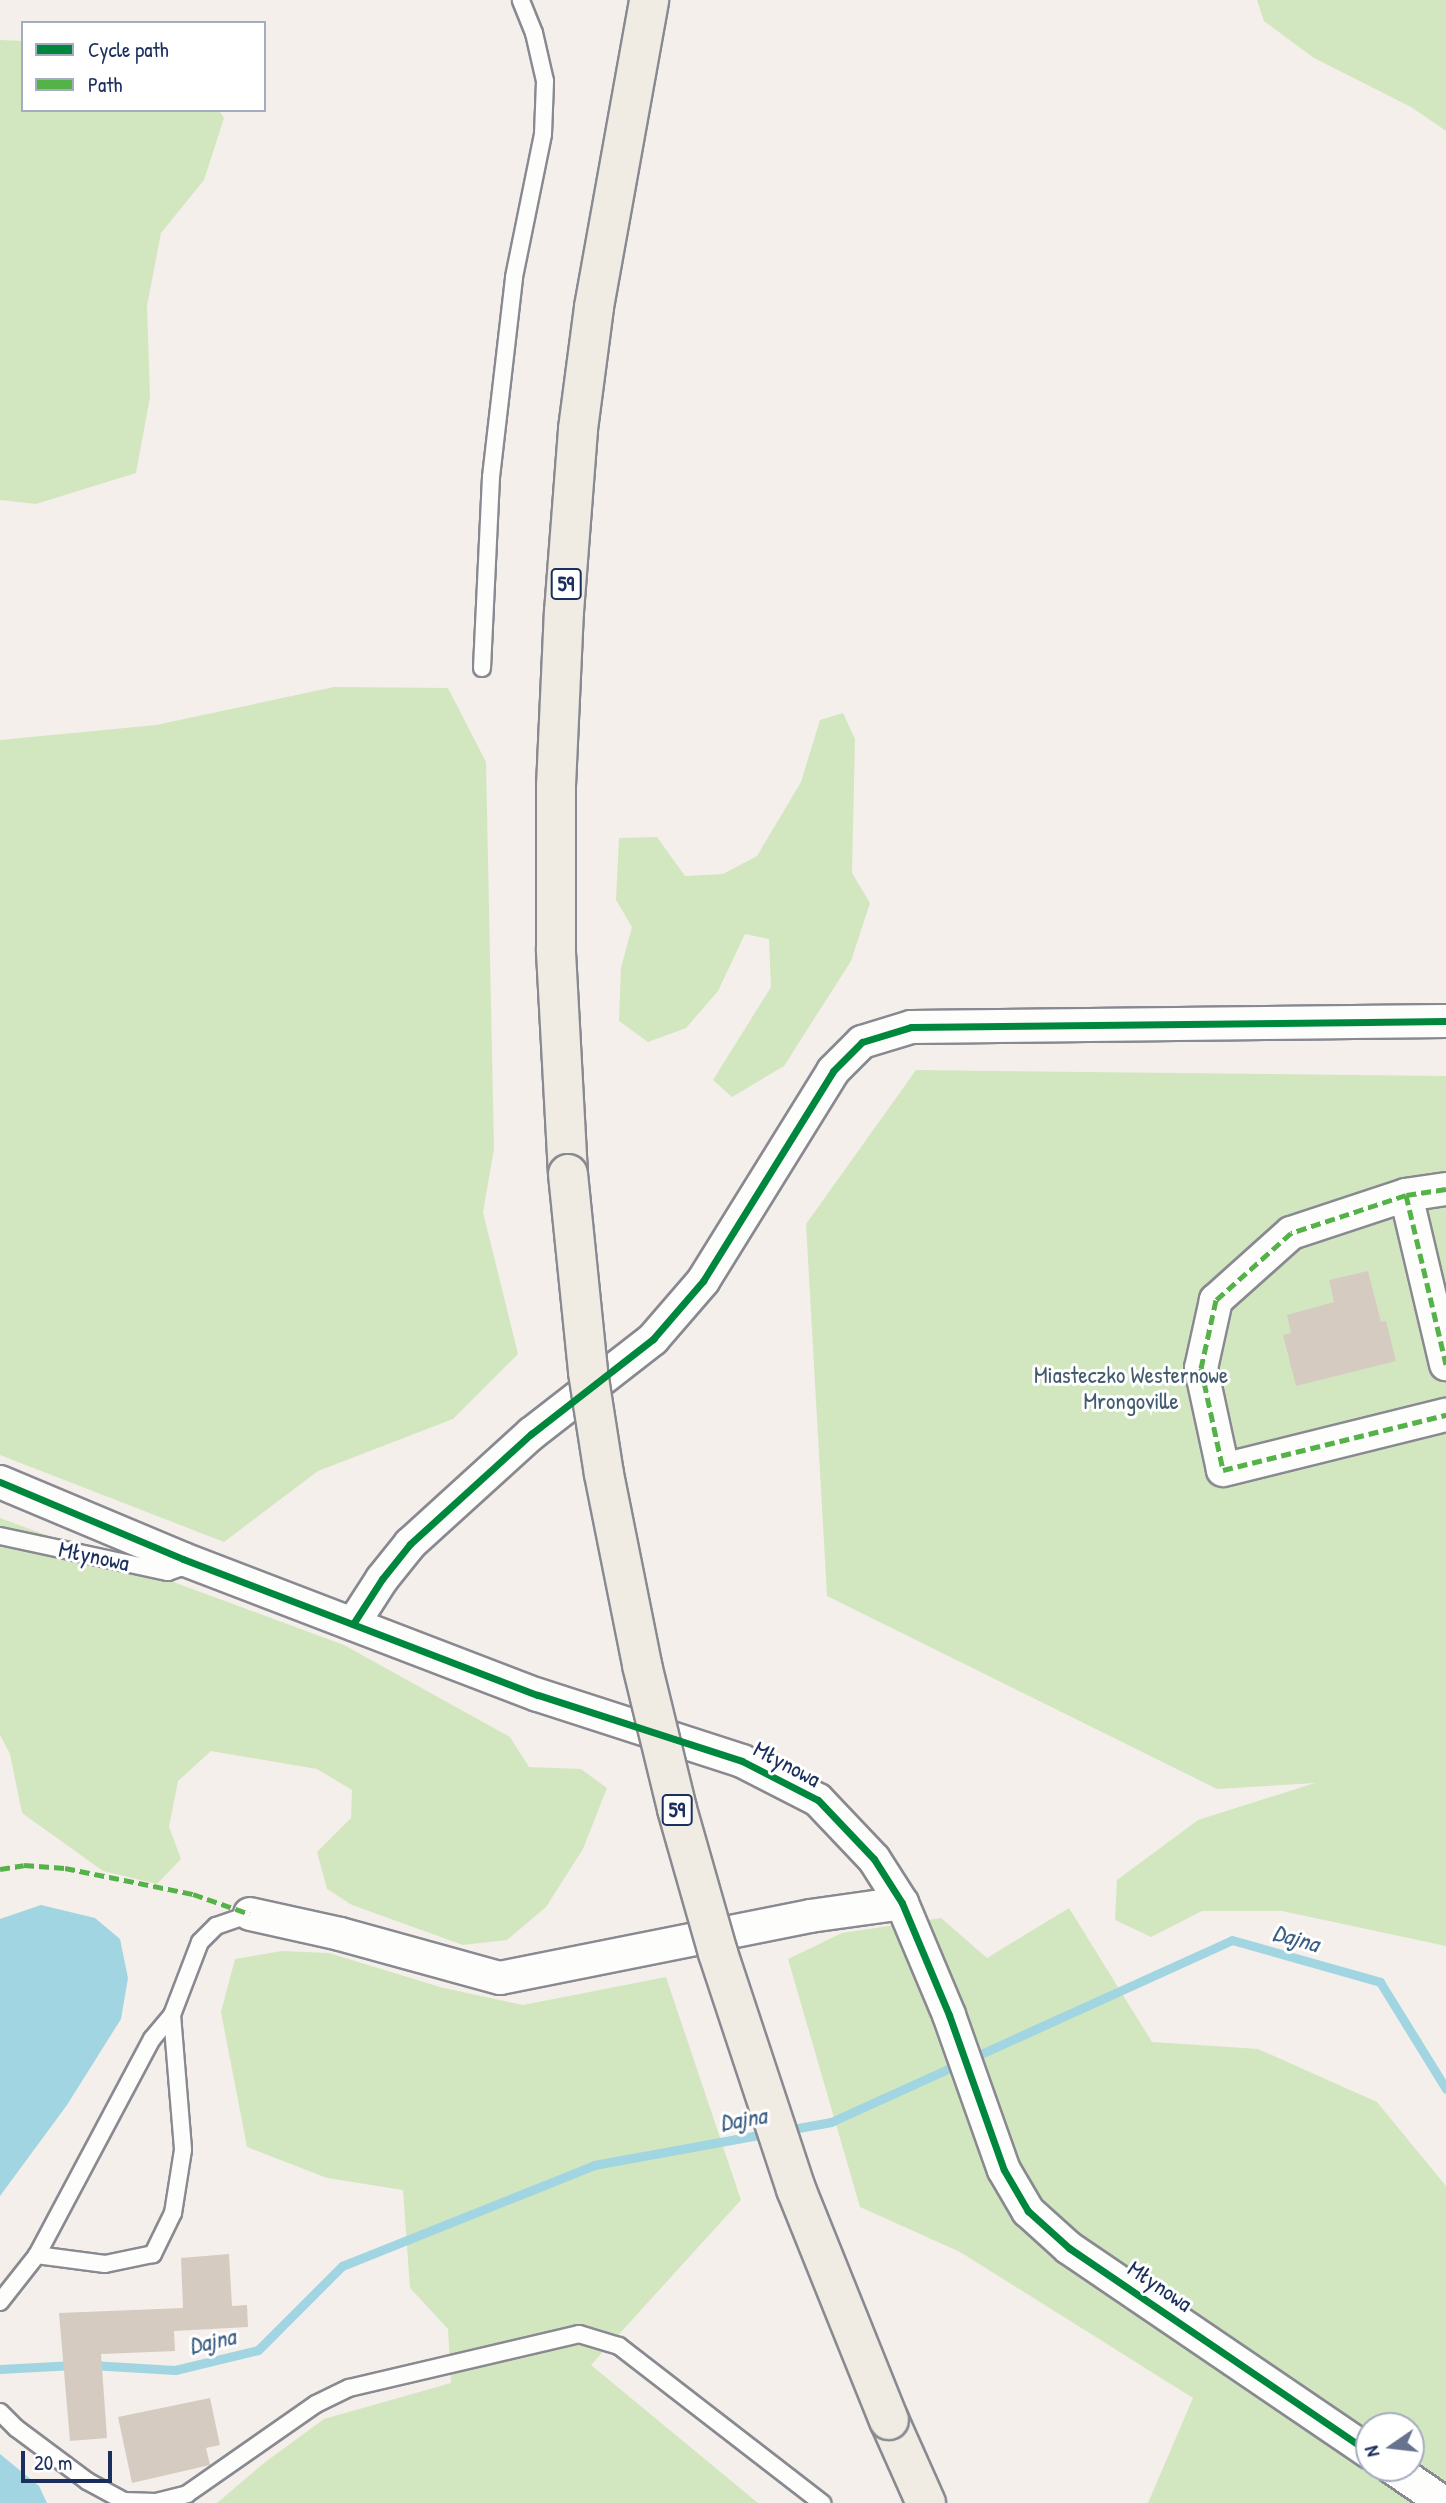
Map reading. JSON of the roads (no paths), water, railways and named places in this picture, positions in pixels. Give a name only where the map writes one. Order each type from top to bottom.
[{"type":"main road","name":"59","points":[[649,0],[594,307],[578,429],[564,612],[556,786],[556,949],[568,1174],[588,1372],[604,1474],[642,1665],[677,1809],[718,1953],[796,2189],[889,2420],[926,2503]]},
{"type":"street","points":[[353,1625],[382,1579],[410,1544],[531,1434],[653,1339],[704,1282],[832,1072],[847,1053],[862,1042],[911,1027],[1446,1021]]},
{"type":"street","points":[[1446,1189],[1405,1195],[1291,1233],[1216,1300],[1201,1368],[1223,1469],[1446,1415]]},
{"type":"street","points":[[1405,1195],[1446,1364]]},
{"type":"street","name":"Młynowa","points":[[0,1482],[183,1559],[538,1695],[742,1761],[818,1800],[874,1859],[902,1903],[949,2015],[1004,2171],[1028,2211],[1069,2248],[1355,2442]]},
{"type":"street","points":[[250,1914],[340,1934],[500,1978],[810,1916],[902,1903]]},
{"type":"street","points":[[1413,2482],[1444,2503]]},
{"type":"lane","points":[[482,667],[491,477],[514,277],[543,134],[545,81],[534,33],[520,0]]},
{"type":"lane","name":"Młynowa","points":[[0,1536],[167,1572],[178,1568],[183,1559]]},
{"type":"lane","points":[[0,2302],[37,2255],[152,2039],[172,2015],[200,1942],[216,1926],[250,1914]]},
{"type":"lane","points":[[37,2255],[105,2264],[153,2253],[173,2213],[183,2150],[172,2015]]},
{"type":"lane","points":[[0,2412],[16,2428],[87,2481],[124,2501],[156,2502],[187,2494],[316,2404],[349,2388],[579,2334],[619,2346],[822,2503]]},
{"type":"water","points":[[41,1905],[95,1918],[120,1939],[128,1978],[121,2019],[67,2105],[0,2196],[0,1919]]},
{"type":"water","points":[[0,2454],[39,2486],[47,2503],[0,2503]]},
{"type":"waterway","name":"Dajna","points":[[787,2130],[831,2122],[1232,1940],[1380,1982],[1446,2089]]},
{"type":"waterway","name":"Dajna","points":[[91,2365],[175,2370],[258,2350],[342,2266],[594,2165],[770,2133]]},
{"type":"waterway","name":"Dajna","points":[[0,2369],[74,2365]]},
{"type":"park label","name":"Miasteczko Westernowe Mrongoville","points":[[1131,1388]]}]
